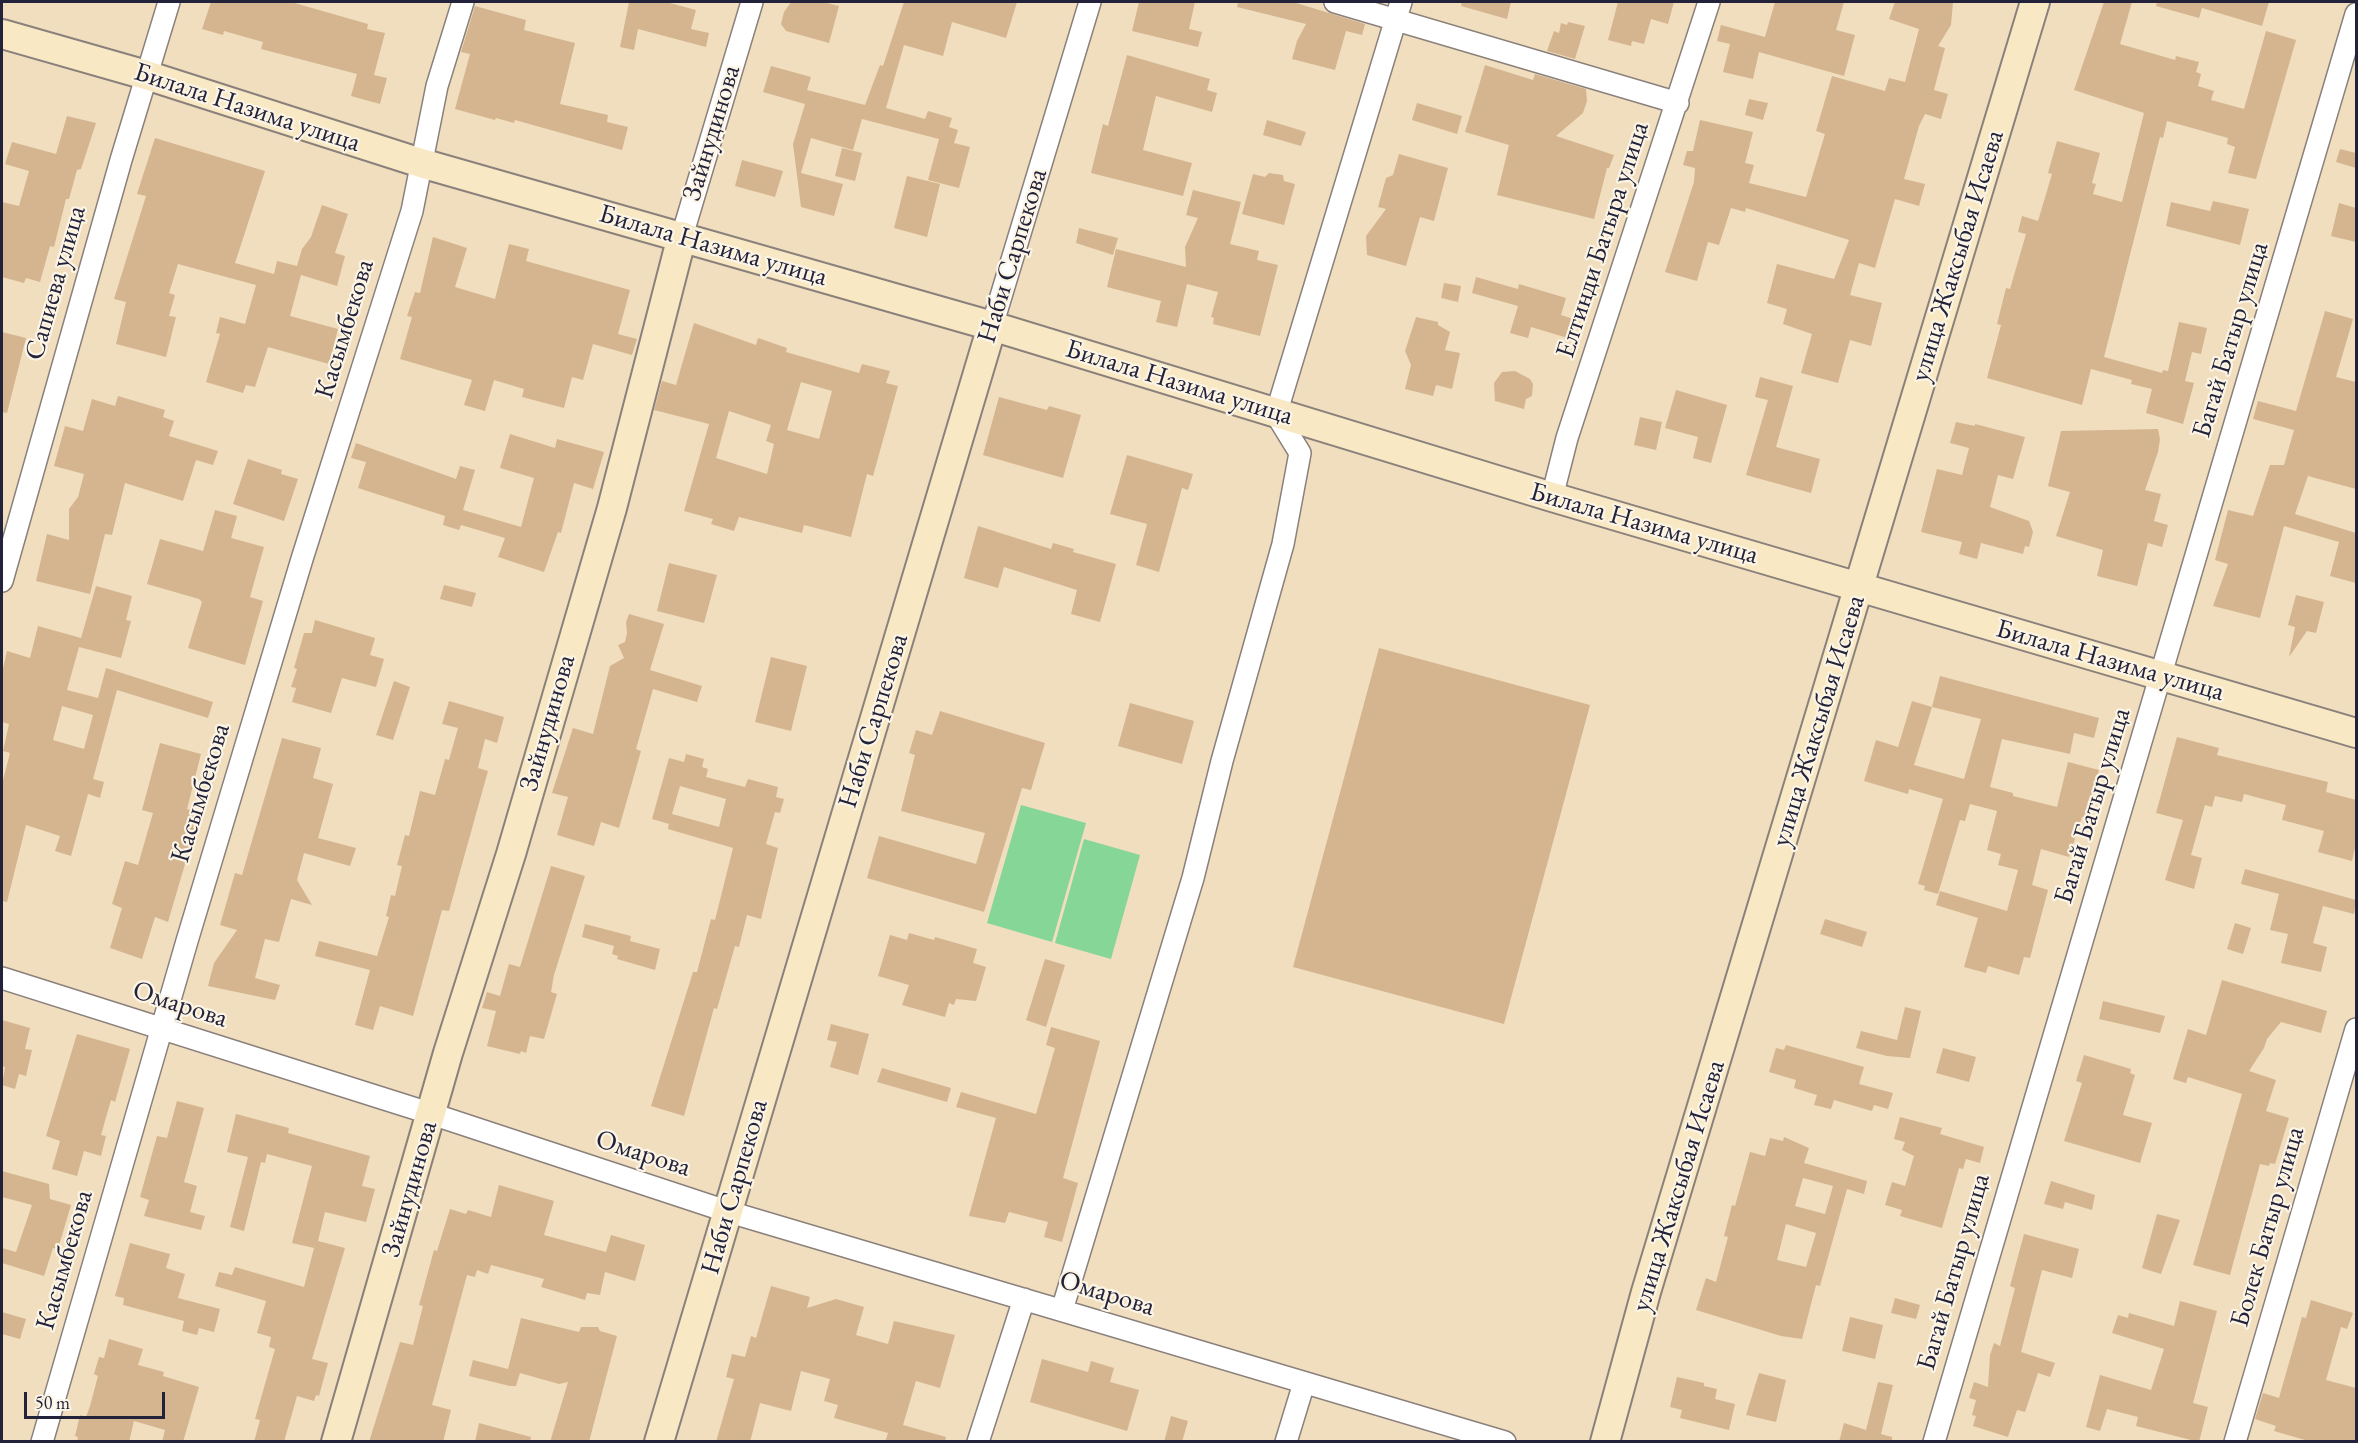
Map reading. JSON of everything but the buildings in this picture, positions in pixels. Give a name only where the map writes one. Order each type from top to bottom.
[{"type":"street","name":"Сапиева улица","points":[[2,581],[146,75],[169,2]]},
{"type":"street","name":"Касымбекова","points":[[42,1442],[298,570],[412,211],[437,86],[463,2]]},
{"type":"street","name":"Зайнудинова","points":[[336,1442],[612,508],[682,236],[752,2]]},
{"type":"street","name":"Наби Сарпекова","points":[[659,1442],[712,1269],[726,1211],[1090,2]]},
{"type":"street","points":[[1335,2],[1398,10],[1678,103]]},
{"type":"street","name":"Елтинди Батыра улица","points":[[1552,497],[1567,438],[1678,103],[1709,2]]},
{"type":"street","name":"улица Жаксыбая Исаева","points":[[1605,1442],[1646,1292],[2035,2]]},
{"type":"street","points":[[1062,1310],[1193,878],[1222,761],[1283,544],[1300,453],[1276,414],[1398,10]]},
{"type":"street","name":"Багай Батыр улица","points":[[1934,1442],[2356,14]]},
{"type":"street","name":"Билала Назима улица","points":[[2,34],[146,75],[421,164],[682,236],[992,326],[1552,497],[2356,733]]},
{"type":"street","name":"Омарова","points":[[2,978],[432,1114],[726,1211],[1505,1442]]},
{"type":"street","name":"Болек Батыр улица","points":[[2235,1442],[2356,1029]]},
{"type":"street","points":[[978,1442],[1024,1299]]},
{"type":"street","points":[[1286,1442],[1304,1383]]},
{"type":"green space","points":[[1021,805],[1086,823],[1052,942],[987,923]]},
{"type":"green space","points":[[1084,839],[1140,855],[1111,959],[1055,943]]}]
